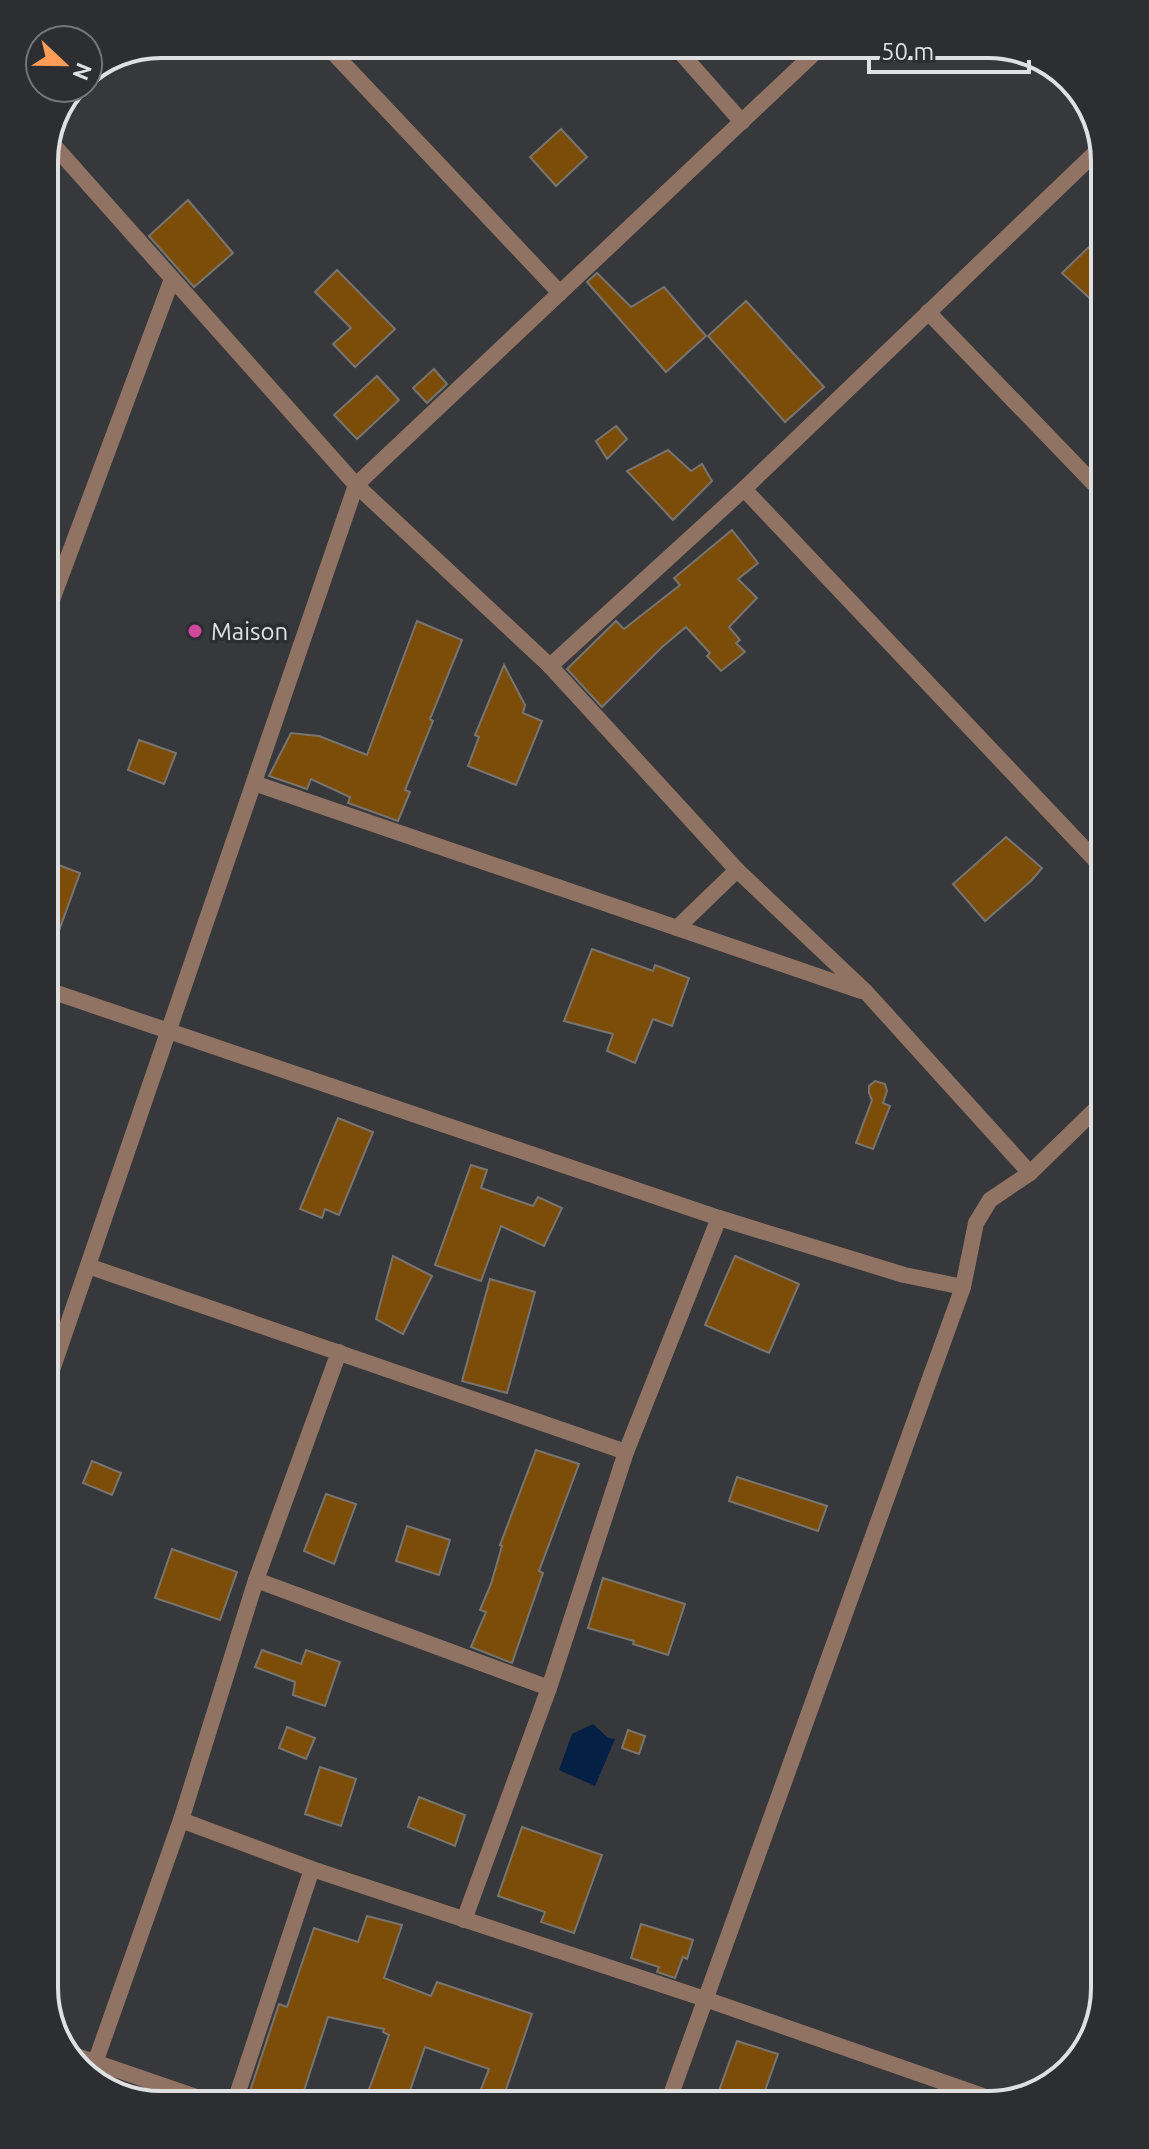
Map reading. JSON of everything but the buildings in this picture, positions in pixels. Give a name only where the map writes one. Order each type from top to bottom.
[{"type":"street","points":[[338,58],[560,293]]},
{"type":"street","points":[[685,58],[742,122]]},
{"type":"street","points":[[58,1353],[356,485],[809,58]]},
{"type":"street","points":[[59,151],[356,485],[550,666],[737,870],[866,992],[1030,1173]]},
{"type":"street","points":[[550,666],[744,489],[1091,157]]},
{"type":"street","points":[[58,584],[172,279]]},
{"type":"street","points":[[928,312],[1091,481]]},
{"type":"street","points":[[744,489],[1091,855]]},
{"type":"street","points":[[254,783],[866,992]]},
{"type":"street","points":[[677,928],[737,870]]},
{"type":"street","points":[[58,993],[719,1218],[904,1275],[963,1287]]},
{"type":"street","points":[[672,2091],[963,1287],[976,1223],[990,1200],[1030,1173],[1091,1114]]},
{"type":"street","points":[[464,1920],[549,1688],[626,1452],[719,1218]]},
{"type":"street","points":[[88,1266],[626,1452]]},
{"type":"street","points":[[95,2063],[181,1820],[256,1580],[339,1352]]},
{"type":"street","points":[[256,1580],[549,1688]]},
{"type":"street","points":[[181,1820],[312,1869],[705,1999],[969,2091]]},
{"type":"street","points":[[238,2091],[312,1869]]},
{"type":"street","points":[[87,2060],[178,2091]]},
{"type":"water","points":[[593,1724],[608,1738],[615,1739],[595,1786],[559,1770],[572,1734]]},
{"type":"place","name":"Maison","points":[[195,631]]}]
